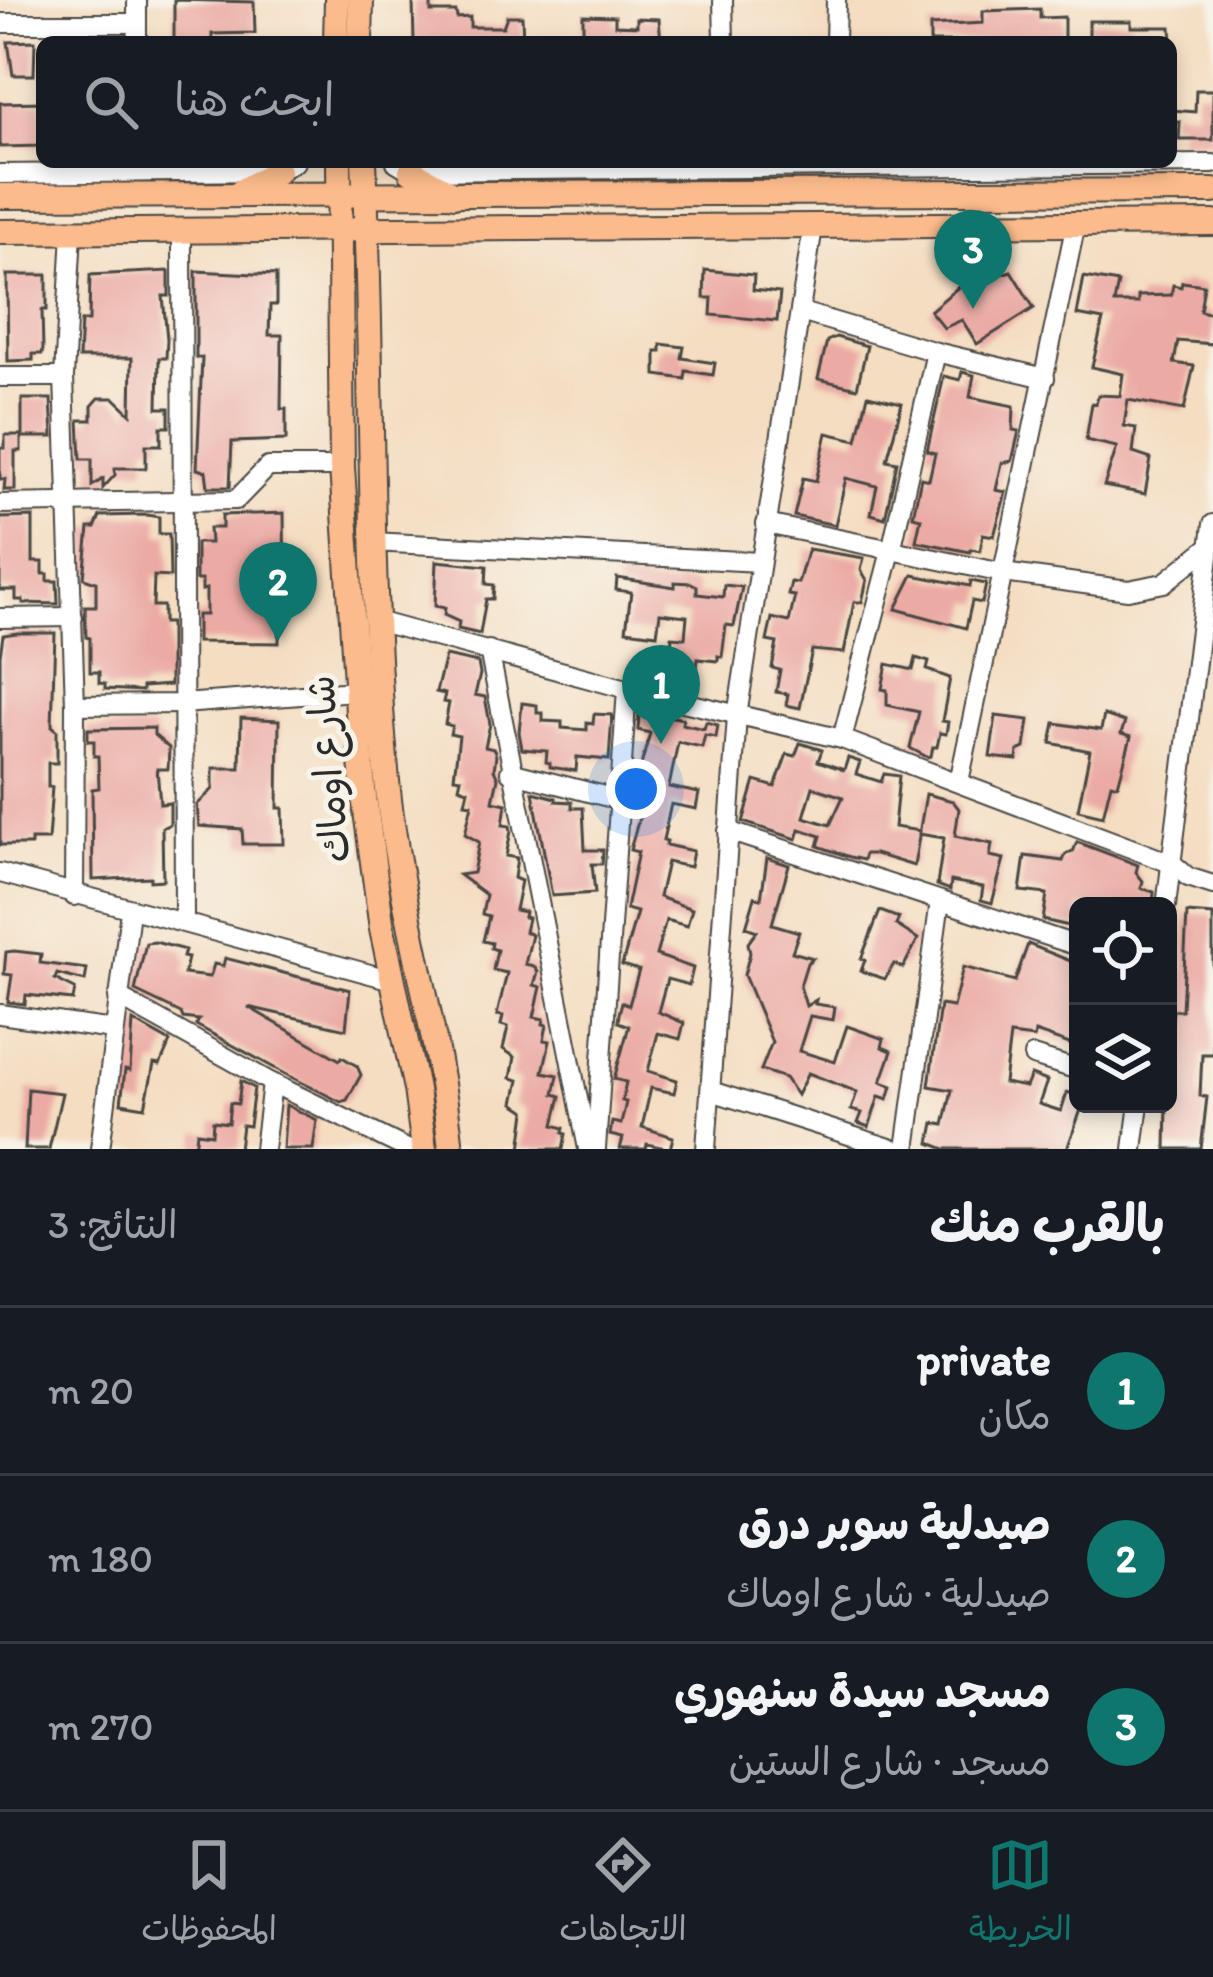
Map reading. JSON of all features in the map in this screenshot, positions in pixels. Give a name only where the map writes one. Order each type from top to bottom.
[{"type":"main road","points":[[336,36],[337,0]]},
{"type":"main road","points":[[360,36],[361,0]]},
{"type":"main road","points":[[231,196],[282,168]]},
{"type":"main road","name":"شارع اوماك","points":[[341,168],[366,230],[372,542],[387,784],[451,1149]]},
{"type":"main road","name":"شارع اوماك","points":[[362,168],[340,231],[342,467],[355,692],[370,859],[424,1149]]},
{"type":"main road","points":[[407,168],[456,196]]},
{"type":"main road","points":[[0,196],[1213,191]]},
{"type":"main road","points":[[579,194],[582,227]]},
{"type":"main road","points":[[0,232],[1213,224]]},
{"type":"main road","points":[[340,284],[368,283]]},
{"type":"street","points":[[0,23],[137,33],[137,0]]},
{"type":"street","points":[[723,0],[724,36]]},
{"type":"street","points":[[835,36],[836,0]]},
{"type":"street","points":[[1177,164],[1213,164]]},
{"type":"street","points":[[0,174],[139,168]]},
{"type":"street","points":[[958,782],[1076,223]]},
{"type":"street","points":[[706,1149],[737,716],[813,227]]},
{"type":"street","points":[[72,232],[64,377],[75,706],[74,896]]},
{"type":"street","points":[[182,232],[184,921]]},
{"type":"street","points":[[801,312],[1045,378]]},
{"type":"street","points":[[842,739],[936,352]]},
{"type":"street","points":[[0,377],[64,377]]},
{"type":"street","points":[[0,504],[236,500],[268,467],[342,467]]},
{"type":"street","points":[[766,524],[1003,573],[1128,590],[1164,583],[1210,546]]},
{"type":"street","points":[[1168,897],[1213,524]]},
{"type":"street","points":[[372,542],[760,562]]},
{"type":"street","points":[[0,618],[73,617]]},
{"type":"street","points":[[376,621],[627,689],[842,739],[1174,864],[1188,877],[1213,885]]},
{"type":"street","points":[[488,650],[592,1149]]},
{"type":"street","points":[[592,1149],[627,689]]},
{"type":"street","points":[[75,706],[355,692]]},
{"type":"street","points":[[510,772],[620,800]]},
{"type":"street","points":[[728,831],[1069,943]]},
{"type":"street","points":[[1,881],[184,921],[313,962],[392,980]]},
{"type":"street","points":[[906,1149],[940,902]]},
{"type":"street","points":[[100,1149],[130,911]]},
{"type":"street","points":[[118,997],[272,1083],[406,1149]]},
{"type":"street","points":[[0,1014],[113,1030]]},
{"type":"street","points":[[1033,1056],[1069,1067]]},
{"type":"street","points":[[264,1149],[272,1083]]},
{"type":"street","points":[[711,1091],[893,1149]]},
{"type":"street","points":[[1133,1149],[1138,1113]]},
{"type":"building","points":[[174,0],[254,2],[255,33],[174,36]]},
{"type":"building","points":[[413,1],[431,1],[431,12],[470,17],[470,27],[503,27],[507,16],[522,16],[523,36],[414,36]]},
{"type":"building","points":[[1040,9],[1040,18],[1064,17],[1064,36],[930,36],[930,26],[983,23],[983,11]]},
{"type":"building","points":[[583,15],[615,16],[615,25],[637,26],[637,18],[659,19],[660,36],[583,36]]},
{"type":"building","points":[[1089,21],[1131,21],[1131,27],[1171,27],[1172,36],[1089,36]]},
{"type":"building","points":[[35,41],[34,75],[13,75],[8,42]]},
{"type":"building","points":[[1196,90],[1213,90],[1213,140],[1179,140],[1177,110],[1195,112]]},
{"type":"building","points":[[36,102],[36,146],[0,147],[0,103]]},
{"type":"building","points":[[705,270],[754,275],[753,290],[780,293],[777,321],[711,315],[712,298],[704,298]]},
{"type":"building","points":[[169,271],[169,296],[163,296],[167,339],[166,358],[159,358],[158,408],[169,408],[169,427],[161,427],[161,445],[146,445],[146,468],[115,468],[115,475],[103,488],[103,479],[92,486],[92,459],[81,459],[79,420],[92,420],[92,406],[99,398],[114,398],[131,414],[132,358],[79,358],[81,321],[89,321],[90,275]]},
{"type":"building","points":[[196,271],[276,275],[269,335],[282,335],[281,409],[286,409],[286,440],[232,442],[230,487],[208,487],[206,471],[197,469],[202,358],[196,358]]},
{"type":"building","points":[[1011,271],[1034,308],[977,344],[962,320],[944,328],[930,311],[963,283],[970,291],[982,280]]},
{"type":"building","points":[[7,275],[47,275],[43,349],[42,354],[33,354],[33,360],[8,361]]},
{"type":"building","points":[[1084,277],[1118,283],[1114,303],[1171,295],[1173,285],[1181,287],[1182,282],[1204,285],[1200,311],[1213,314],[1213,344],[1178,341],[1174,363],[1194,366],[1184,410],[1128,400],[1124,426],[1136,428],[1133,453],[1151,459],[1145,494],[1104,486],[1117,447],[1086,440],[1092,403],[1096,404],[1098,395],[1120,396],[1123,374],[1092,367],[1103,320],[1077,315]]},
{"type":"building","points":[[836,337],[867,346],[857,388],[818,379],[827,341]]},
{"type":"building","points":[[661,344],[684,347],[682,358],[715,363],[713,375],[686,371],[685,379],[656,375],[656,351],[661,351]]},
{"type":"building","points":[[962,372],[974,375],[970,397],[1014,406],[1013,430],[1019,431],[1012,461],[1002,463],[996,490],[1006,492],[994,536],[983,534],[980,551],[970,552],[916,541],[921,518],[913,516],[921,478],[929,480],[935,453],[927,451],[944,376],[960,380]]},
{"type":"building","points":[[868,395],[902,403],[887,460],[897,462],[885,518],[871,514],[877,486],[846,478],[835,525],[794,516],[803,478],[816,481],[827,433],[857,440]]},
{"type":"building","points":[[22,399],[51,399],[53,437],[22,437]]},
{"type":"building","points":[[5,435],[21,435],[21,451],[15,451],[15,490],[4,490],[5,479],[0,479]]},
{"type":"building","points":[[284,513],[285,603],[279,603],[279,643],[197,642],[197,615],[206,615],[206,589],[202,590],[202,580],[196,580],[196,543],[210,543],[209,528],[222,528],[222,515]]},
{"type":"building","points":[[100,516],[159,517],[159,534],[169,534],[170,577],[154,576],[153,606],[163,606],[163,623],[170,623],[170,685],[142,687],[142,691],[105,689],[99,683],[99,672],[90,672],[90,638],[86,637],[85,606],[96,606],[96,582],[84,578],[89,528],[95,528]]},
{"type":"building","points":[[33,517],[33,562],[43,562],[48,581],[57,581],[58,604],[23,603],[16,600],[16,590],[0,590],[0,518]]},
{"type":"building","points":[[808,549],[864,558],[861,570],[867,580],[862,602],[854,602],[844,653],[812,650],[800,708],[786,705],[788,694],[776,692],[780,670],[772,668],[777,643],[767,641],[772,618],[789,622],[795,596],[788,595],[791,582],[798,583]]},
{"type":"building","points":[[437,561],[487,566],[486,584],[494,585],[493,599],[486,599],[480,634],[458,629],[459,622],[444,615],[445,608],[435,606]]},
{"type":"building","points":[[913,575],[970,586],[971,581],[986,584],[982,603],[972,601],[966,628],[896,609]]},
{"type":"building","points":[[617,578],[675,587],[675,582],[691,583],[697,586],[697,594],[723,597],[724,585],[742,587],[734,626],[726,625],[722,657],[718,661],[698,659],[697,668],[688,667],[686,678],[668,676],[672,637],[685,638],[687,616],[660,613],[657,634],[626,630],[631,592],[616,590]]},
{"type":"building","points":[[55,633],[52,726],[57,730],[57,763],[48,763],[48,787],[52,787],[48,840],[0,845],[0,655],[3,635]]},
{"type":"building","points":[[445,656],[478,663],[475,695],[485,697],[490,724],[485,747],[494,749],[496,756],[493,801],[506,804],[503,825],[511,831],[506,856],[517,858],[514,878],[521,881],[515,910],[525,912],[525,932],[532,935],[525,964],[538,972],[534,985],[541,987],[534,1017],[544,1019],[544,1040],[550,1041],[543,1072],[558,1075],[554,1094],[561,1096],[554,1125],[564,1128],[563,1149],[521,1149],[526,1111],[514,1103],[519,1080],[511,1078],[515,1057],[503,1049],[508,1027],[501,1025],[503,1016],[497,1015],[507,973],[493,970],[497,950],[483,941],[489,916],[482,914],[486,895],[459,875],[473,873],[479,842],[465,834],[472,804],[465,803],[468,790],[459,787],[461,778],[454,777],[459,736],[450,734],[452,726],[445,724],[449,703],[443,702],[445,694],[436,692]]},
{"type":"building","points":[[916,658],[929,662],[927,670],[950,678],[942,721],[948,722],[946,734],[940,733],[937,747],[927,757],[910,748],[919,712],[887,705],[887,690],[882,689],[887,664],[913,670]]},
{"type":"building","points":[[522,703],[537,705],[543,721],[562,722],[562,728],[587,730],[594,714],[612,715],[609,760],[577,757],[576,771],[550,767],[547,751],[522,749]]},
{"type":"building","points":[[644,711],[704,729],[706,722],[718,725],[716,737],[705,735],[702,747],[678,742],[669,787],[699,793],[696,809],[671,804],[663,840],[666,845],[693,851],[690,867],[667,862],[659,897],[692,909],[687,926],[666,920],[656,955],[693,968],[689,985],[667,979],[658,1012],[684,1023],[680,1039],[658,1033],[648,1071],[677,1080],[674,1093],[651,1088],[642,1127],[673,1137],[670,1149],[647,1144],[646,1149],[620,1149],[623,1138],[610,1135],[612,1122],[621,1124],[626,1102],[622,1101],[626,1082],[614,1079],[629,1026],[618,1022],[619,1014],[622,1002],[629,1005],[639,970],[622,965],[637,912],[626,909],[638,852],[630,850],[645,797],[633,794],[650,733],[638,730]]},
{"type":"building","points":[[1104,715],[1125,722],[1121,734],[1131,737],[1118,785],[1111,783],[1103,816],[1078,810],[1090,751],[1051,743],[1055,723],[1101,730]]},
{"type":"building","points":[[996,716],[1029,720],[1025,748],[1018,751],[1017,760],[990,757]]},
{"type":"building","points":[[241,718],[279,720],[278,808],[283,808],[284,844],[243,844],[242,829],[199,826],[197,805],[213,789],[213,768],[240,768]]},
{"type":"building","points":[[154,728],[154,735],[169,748],[168,769],[157,769],[160,804],[170,803],[170,824],[162,828],[163,880],[93,880],[92,789],[99,788],[98,756],[94,756],[94,741],[88,741],[88,729]]},
{"type":"building","points":[[800,743],[822,750],[818,761],[844,770],[848,758],[860,762],[856,774],[881,782],[884,774],[899,776],[894,827],[920,831],[914,866],[875,854],[865,854],[863,860],[850,857],[818,846],[821,836],[800,829],[797,839],[743,822],[755,781],[775,787],[787,754],[795,756]],"holes":[[[813,787],[843,797],[830,825],[804,817]]]},
{"type":"building","points":[[533,792],[583,808],[585,850],[603,850],[602,864],[592,864],[595,893],[552,896]]},
{"type":"building","points":[[926,794],[953,801],[959,809],[955,836],[992,844],[990,856],[1004,859],[992,903],[981,900],[983,887],[951,881],[950,890],[937,885],[944,838],[919,834]]},
{"type":"building","points":[[1077,842],[1138,865],[1141,888],[1154,892],[1154,897],[1069,897],[1069,926],[1043,920],[1047,894],[1020,891],[1025,856],[1063,861]]},
{"type":"building","points":[[767,858],[789,865],[772,924],[799,932],[792,952],[813,958],[800,986],[806,1006],[816,1000],[815,1004],[835,1007],[833,1020],[810,1016],[799,1051],[835,1062],[847,1026],[884,1039],[882,1047],[892,1051],[881,1082],[892,1086],[888,1099],[879,1096],[869,1127],[858,1123],[862,1113],[851,1110],[857,1092],[808,1073],[797,1095],[785,1078],[761,1070],[772,1042],[744,975],[748,943],[757,931],[746,927],[755,897],[761,899]]},
{"type":"building","points":[[880,911],[899,918],[896,925],[918,939],[903,968],[894,964],[885,979],[861,971],[865,960],[861,959]]},
{"type":"building","points":[[1187,913],[1213,915],[1213,1054],[1202,1054],[1200,1096],[1207,1097],[1201,1149],[1166,1149],[1167,1113],[1177,1113],[1177,1010],[1182,1010]]},
{"type":"building","points":[[146,943],[185,950],[184,974],[210,977],[214,964],[223,966],[225,958],[350,990],[346,1029],[248,1007],[357,1066],[361,1075],[347,1100],[341,1102],[289,1076],[196,1025],[199,1020],[183,1018],[135,991]]},
{"type":"building","points":[[1028,944],[1069,960],[1069,1044],[1035,1032],[1034,1038],[1010,1035],[1004,1083],[1026,1087],[1031,1075],[1047,1081],[1039,1104],[1061,1111],[1069,1093],[1069,1113],[1080,1113],[1067,1149],[945,1149],[930,1143],[934,1123],[944,1125],[952,1090],[929,1086],[940,1005],[953,1007],[963,967],[1015,981]]},
{"type":"building","points":[[6,952],[41,954],[40,963],[87,969],[85,981],[57,974],[55,979],[75,989],[73,1000],[26,995],[25,1004],[8,1002],[12,975],[4,974]]},
{"type":"building","points":[[133,1021],[170,1042],[160,1065],[154,1064],[145,1107],[121,1103],[125,1070],[130,1071]]},
{"type":"building","points":[[241,1081],[254,1088],[249,1126],[242,1125],[239,1149],[195,1149],[197,1132],[212,1134],[213,1121],[228,1123],[230,1103],[238,1104]]},
{"type":"building","points":[[28,1089],[62,1093],[49,1149],[25,1149]]},
{"type":"building","points":[[286,1105],[317,1120],[313,1149],[283,1149]]},
{"type":"place","name":"مسجد سيدة سنهوري","points":[[973,309]]},
{"type":"place","name":"صيدلية سوبر درق","points":[[278,641]]},
{"type":"place","name":"private","points":[[661,744]]}]
